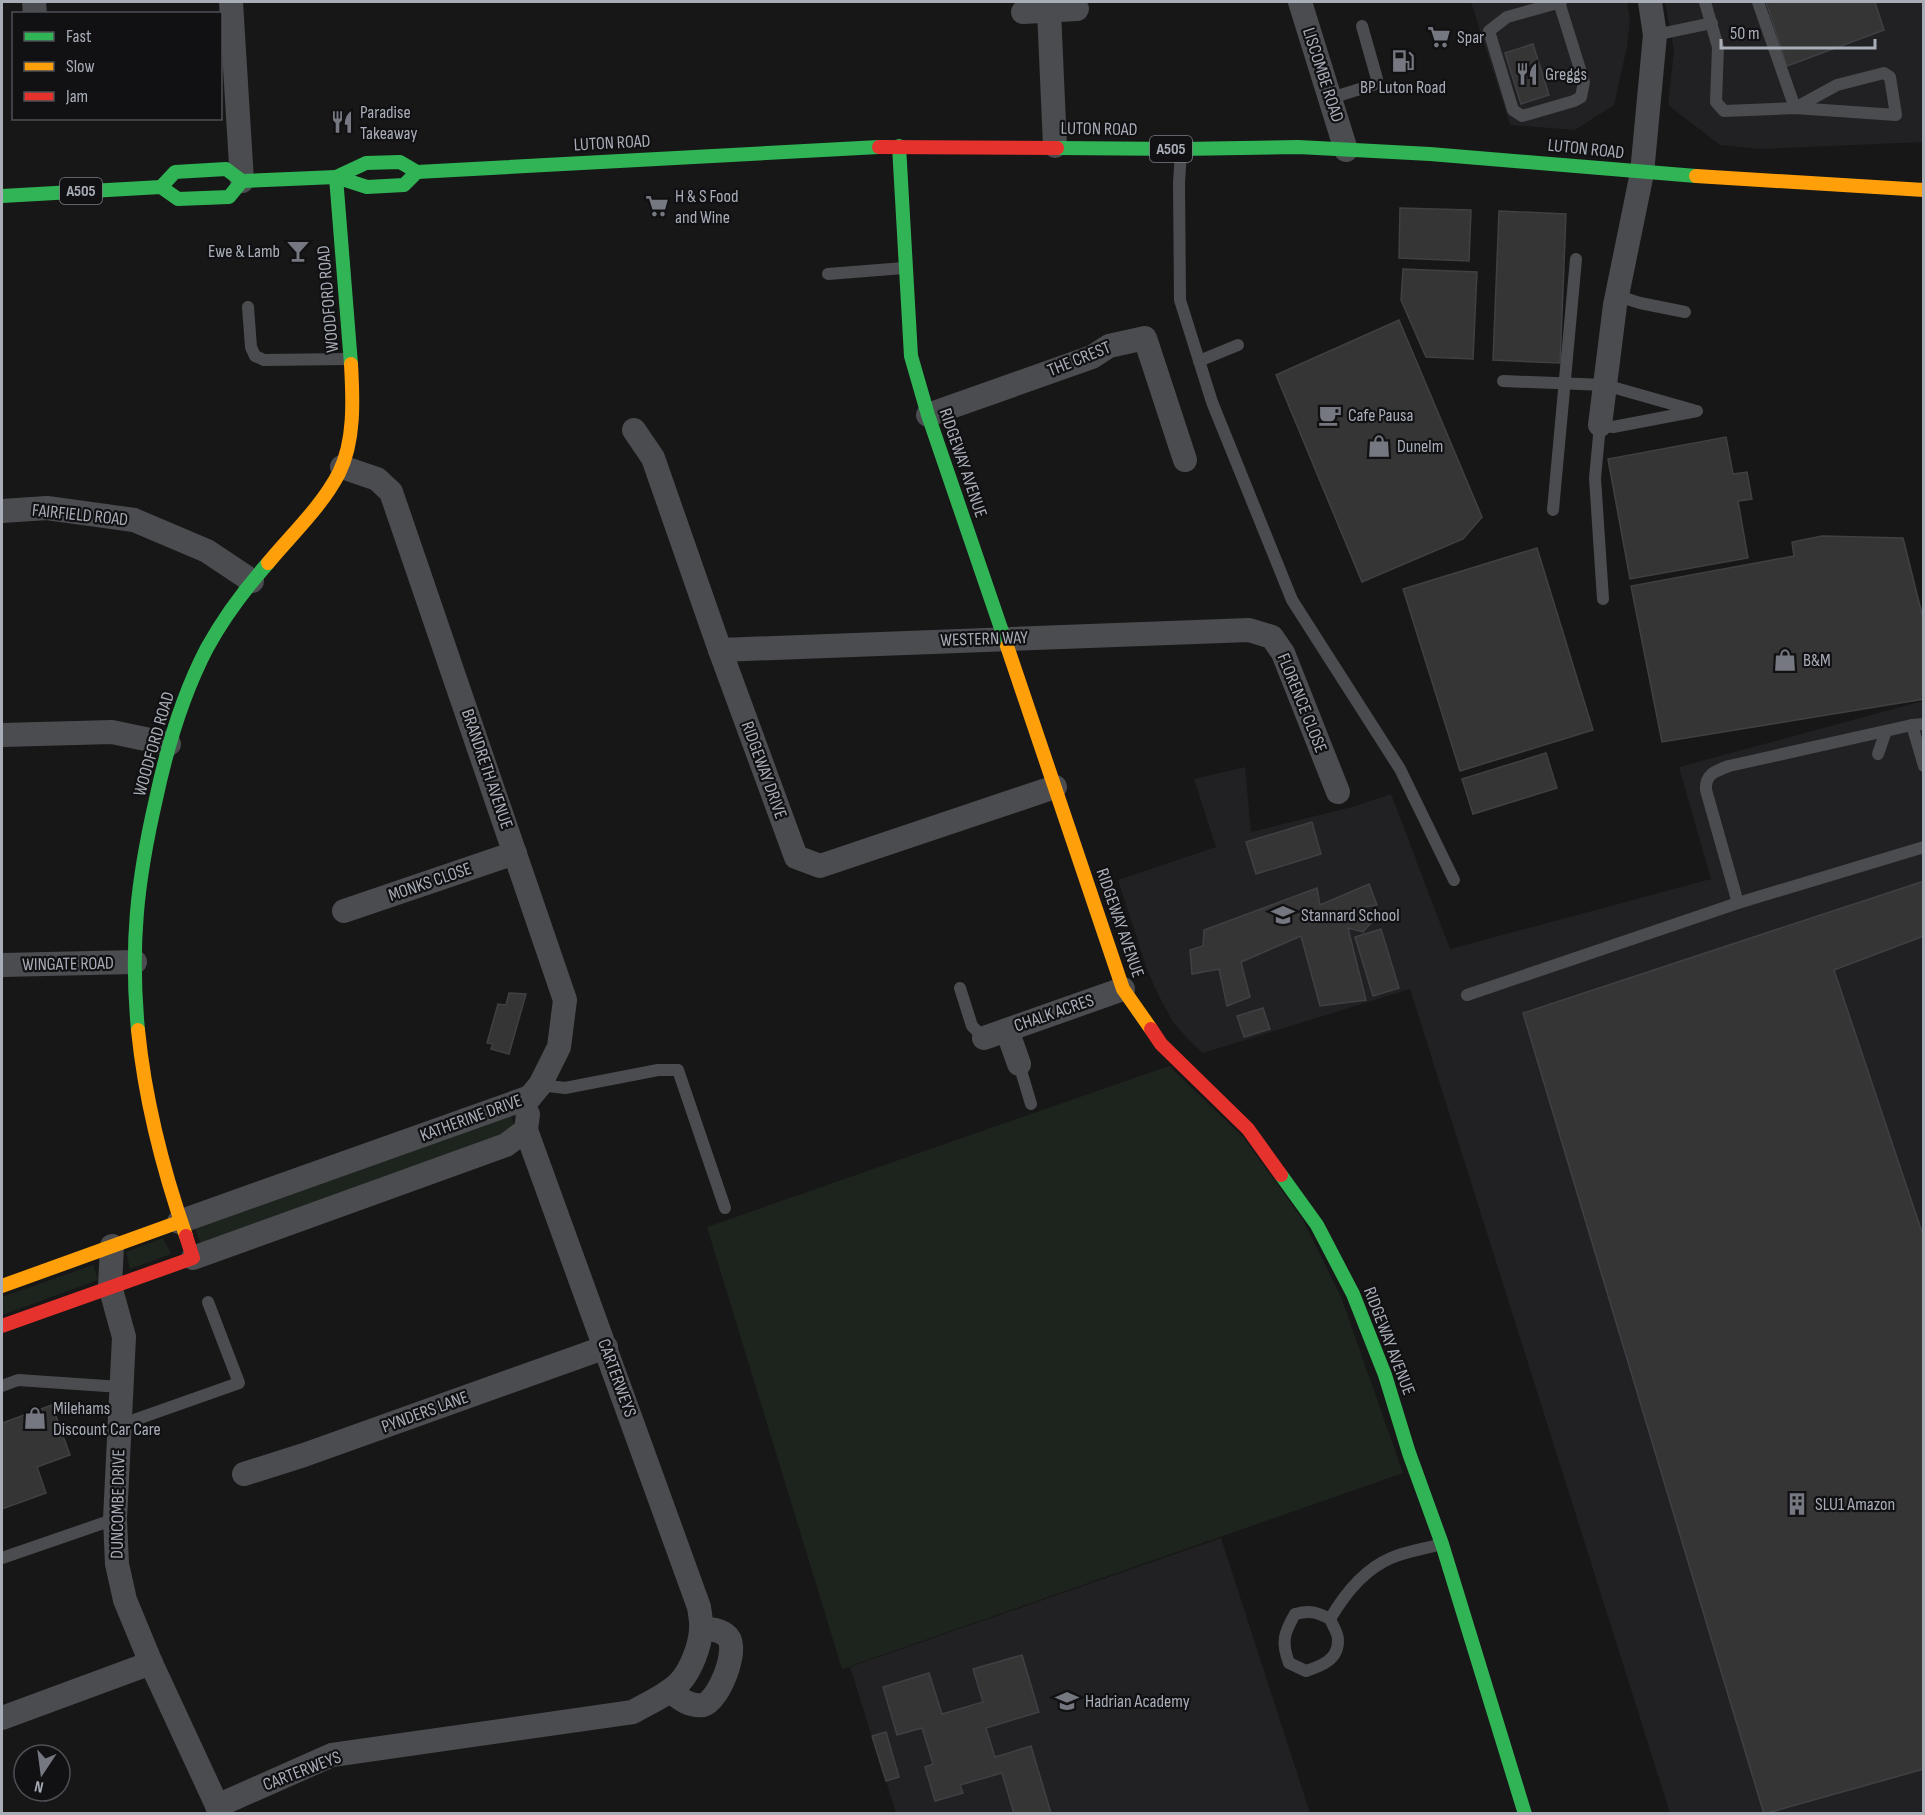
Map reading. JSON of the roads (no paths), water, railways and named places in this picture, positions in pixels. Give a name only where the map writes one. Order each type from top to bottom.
[{"type":"street","points":[[231,2],[242,182]]},
{"type":"street","name":"LISCOMBE ROAD","points":[[1300,2],[1332,98],[1346,150]]},
{"type":"street","points":[[1600,425],[1618,296],[1642,172],[1655,35],[1650,2]]},
{"type":"street","points":[[1023,12],[1077,9]]},
{"type":"street","points":[[1049,11],[1055,146]]},
{"type":"street","name":"LUTON ROAD","points":[[336,177],[366,163],[400,162],[417,172],[899,146],[1181,149],[1298,147],[1923,190]]},
{"type":"street","name":"RIDGEWAY AVENUE","points":[[899,146],[911,356],[928,415],[1123,989],[1161,1044],[1248,1129],[1317,1225],[1353,1294],[1385,1375],[1409,1453],[1442,1544],[1525,1814]]},
{"type":"street","points":[[161,187],[175,172],[216,169],[226,169],[242,182]]},
{"type":"street","name":"LUTON ROAD","points":[[2,196],[161,187],[178,199],[229,197],[242,182],[336,177],[367,187],[379,187],[404,184],[417,172]]},
{"type":"street","name":"WOODFORD ROAD","points":[[179,1222],[153,1120],[141,1051],[135,962],[136,909],[150,822],[169,744],[186,693],[218,630],[252,581],[318,504],[342,467],[351,431],[352,393],[336,177]]},
{"type":"street","name":"THE CREST","points":[[928,415],[1092,357],[1109,346],[1145,338],[1185,460]]},
{"type":"street","name":"RIDGEWAY DRIVE","points":[[634,430],[653,458],[796,857],[820,866],[1055,786]]},
{"type":"street","name":"BRANDRETH AVENUE","points":[[342,467],[377,479],[391,492],[565,1000],[559,1047],[535,1091]]},
{"type":"street","name":"FAIRFIELD ROAD","points":[[2,511],[47,508],[134,520],[207,550],[252,581]]},
{"type":"street","name":"WESTERN WAY","points":[[720,650],[1249,630]]},
{"type":"street","name":"FLORENCE CLOSE","points":[[1249,630],[1272,637],[1283,653],[1338,792]]},
{"type":"street","points":[[2,735],[112,732],[169,744]]},
{"type":"street","name":"MONKS CLOSE","points":[[344,911],[515,853]]},
{"type":"street","name":"WINGATE ROAD","points":[[2,965],[135,962]]},
{"type":"street","name":"CHALK ACRES","points":[[984,1038],[1123,989]]},
{"type":"street","points":[[1007,1030],[1018,1064]]},
{"type":"street","name":"KATHERINE DRIVE","points":[[2,1326],[506,1145],[526,1130],[535,1091]]},
{"type":"street","name":"KATHERINE DRIVE","points":[[2,1286],[535,1091]]},
{"type":"street","name":"CARTERWEYS","points":[[219,1810],[332,1755],[633,1712],[670,1691],[681,1681],[690,1665],[698,1646],[701,1629],[699,1607],[526,1130]]},
{"type":"street","points":[[179,1222],[192,1258]]},
{"type":"street","name":"DUNCOMBE DRIVE","points":[[112,1246],[110,1286],[124,1337],[115,1519],[117,1564],[125,1600],[151,1663],[219,1810]]},
{"type":"street","name":"PYNDERS LANE","points":[[244,1474],[304,1455],[606,1347]]},
{"type":"street","points":[[670,1691],[687,1703],[703,1705],[713,1698],[724,1677],[733,1650],[728,1637],[720,1632],[701,1629]]},
{"type":"street","points":[[2,1718],[151,1663]]},
{"type":"lane","points":[[1560,2],[1584,82],[1581,97],[1574,101],[1522,116],[1513,110],[1489,31],[1507,17],[1536,5],[1560,2]]},
{"type":"lane","points":[[1705,2],[1718,47],[1716,102],[1724,111],[1795,108],[1896,115],[1890,77],[1884,73],[1837,85],[1795,108]]},
{"type":"lane","points":[[1758,2],[1795,108]]},
{"type":"lane","points":[[1655,35],[1712,23]]},
{"type":"lane","points":[[1332,98],[1376,84],[1377,79],[1362,26]]},
{"type":"lane","points":[[1181,149],[1180,300],[1212,402],[1292,600],[1400,769],[1454,880]]},
{"type":"lane","points":[[1553,510],[1576,259]]},
{"type":"lane","points":[[828,274],[905,268]]},
{"type":"lane","points":[[1618,296],[1685,312]]},
{"type":"lane","points":[[248,307],[251,347],[255,356],[264,360],[351,359]]},
{"type":"lane","points":[[1199,361],[1238,345]]},
{"type":"lane","points":[[1503,381],[1619,387],[1697,411],[1613,427],[1600,425],[1595,478],[1603,599]]},
{"type":"lane","points":[[1738,903],[1706,790],[1708,776],[1712,772],[1729,766],[1918,725],[1923,766]]},
{"type":"lane","points":[[1878,754],[1886,731]]},
{"type":"lane","points":[[1467,996],[1738,903],[1923,848]]},
{"type":"lane","points":[[960,988],[972,1026],[984,1038]]},
{"type":"lane","points":[[1018,1064],[1030,1104]]},
{"type":"lane","points":[[535,1091],[565,1088],[658,1070],[678,1070],[725,1208]]},
{"type":"lane","points":[[120,1425],[239,1383],[208,1302]]},
{"type":"lane","points":[[2,1386],[18,1380],[122,1387]]},
{"type":"lane","points":[[2,1558],[115,1519]]},
{"type":"lane","points":[[1330,1619],[1338,1605],[1366,1574],[1391,1558],[1442,1544]]},
{"type":"lane","points":[[1316,1611],[1330,1619],[1339,1640],[1335,1656],[1321,1666],[1306,1671],[1289,1663],[1284,1649],[1284,1635],[1295,1614],[1316,1611]]},
{"type":"place","name":"Spar","points":[[1439,37]]},
{"type":"place","name":"BP Luton Road","points":[[1403,61]]},
{"type":"place","name":"Greggs","points":[[1527,74]]},
{"type":"place","name":"Paradise Takeaway","points":[[342,122]]},
{"type":"place","name":"H & S Food and Wine","points":[[657,206]]},
{"type":"place","name":"Ewe & Lamb","points":[[298,251]]},
{"type":"place","name":"Cafe Pausa","points":[[1330,415]]},
{"type":"place","name":"Dunelm","points":[[1379,446]]},
{"type":"place","name":"B&M","points":[[1785,660]]},
{"type":"place","name":"Stannard School","points":[[1283,915]]},
{"type":"place","name":"Milehams Discount Car Care","points":[[35,1418]]},
{"type":"place","name":"SLU1 Amazon","points":[[1797,1504]]},
{"type":"place","name":"Hadrian Academy","points":[[1067,1701]]}]
